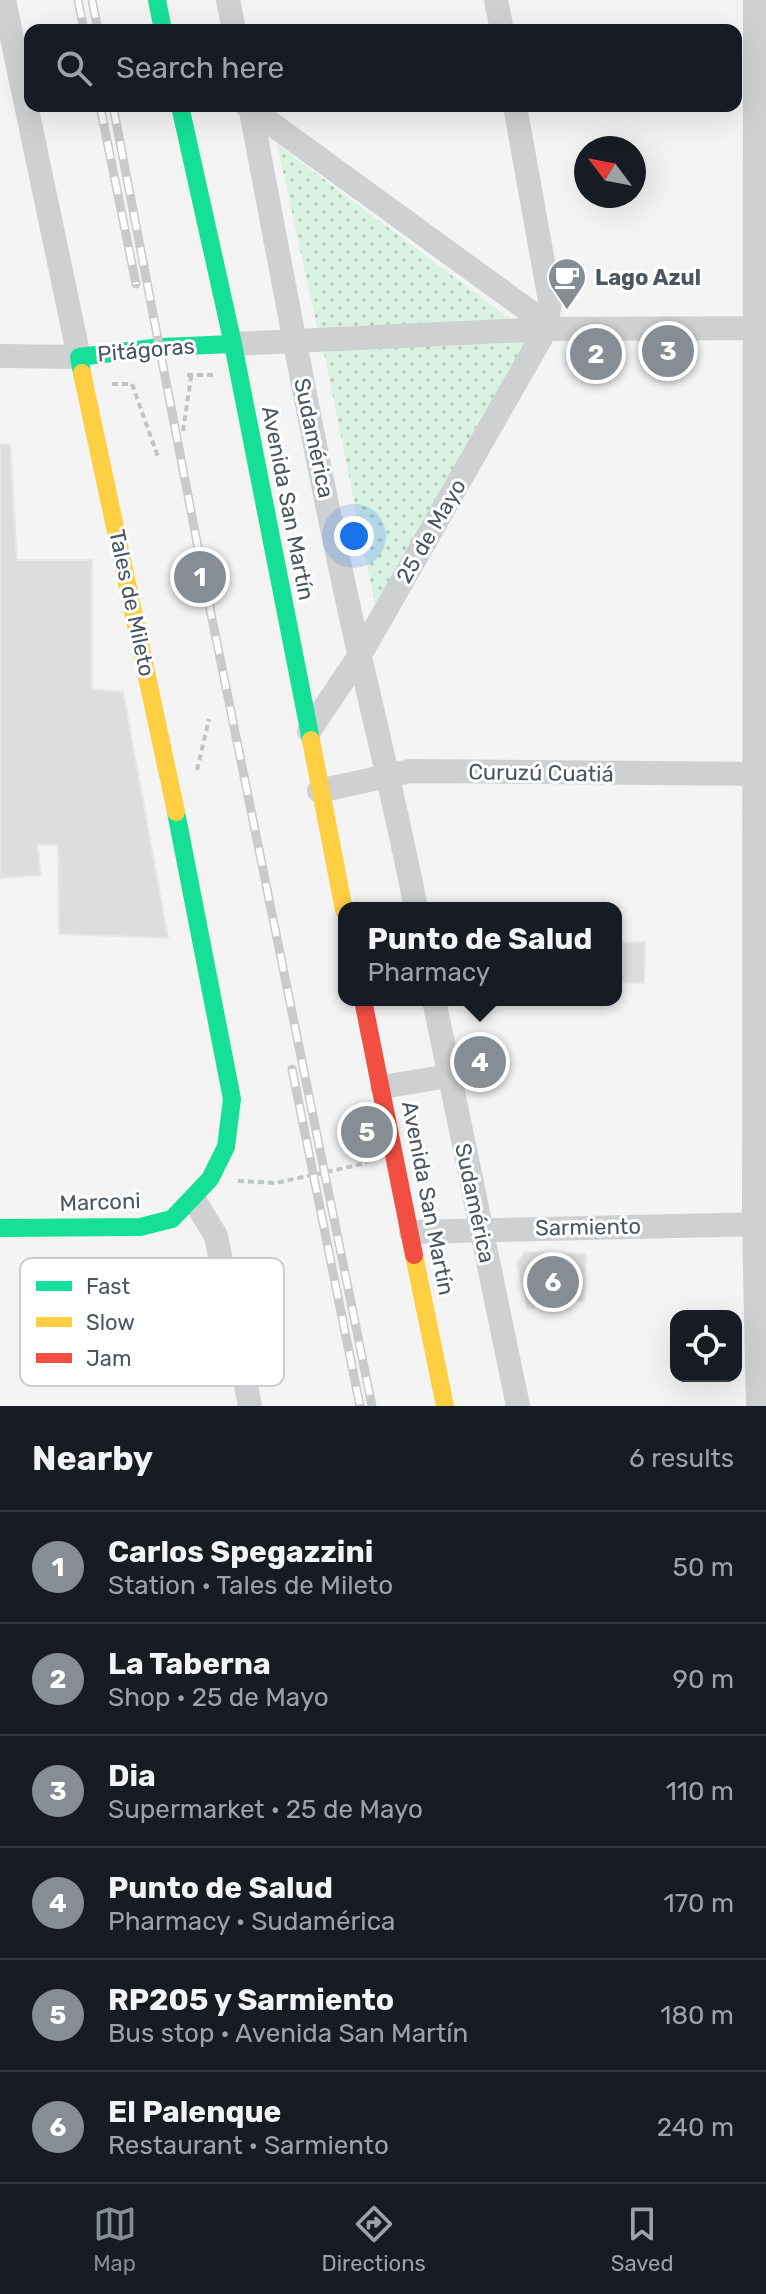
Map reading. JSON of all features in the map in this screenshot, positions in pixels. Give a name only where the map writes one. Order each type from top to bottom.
[{"type":"main road","points":[[157,0],[162,24]]},
{"type":"main road","name":"Avenida San Martín","points":[[181,112],[233,344],[342,902]]},
{"type":"main road","name":"Pitágoras","points":[[79,357],[161,347],[233,344]]},
{"type":"main road","name":"Tales de Mileto","points":[[79,357],[179,826],[232,1099],[226,1147],[210,1179],[194,1200]]},
{"type":"main road","name":"Avenida San Martín","points":[[364,1006],[445,1406]]},
{"type":"main road","name":"Marconi","points":[[0,1228],[140,1227],[172,1219],[194,1200]]},
{"type":"street","name":"Tales de Mileto","points":[[4,0],[9,67],[79,357]]},
{"type":"street","points":[[228,0],[233,24]]},
{"type":"street","points":[[496,0],[501,24]]},
{"type":"street","points":[[755,0],[762,328],[758,1406]]},
{"type":"street","name":"Sudamérica","points":[[250,112],[293,339],[360,655],[390,773],[415,902]]},
{"type":"street","points":[[256,112],[529,311],[546,329],[762,328]]},
{"type":"street","points":[[516,112],[550,301],[546,329]]},
{"type":"street","name":"Pitágoras","points":[[233,344],[546,329]]},
{"type":"street","name":"25 de Mayo","points":[[309,731],[360,655],[546,329]]},
{"type":"street","name":"Pitágoras","points":[[0,356],[79,357]]},
{"type":"street","name":"Curuzú Cuatiá","points":[[319,791],[390,773],[761,774]]},
{"type":"street","name":"Sudamérica","points":[[435,1006],[518,1406]]},
{"type":"street","points":[[382,1087],[449,1076]]},
{"type":"street","points":[[194,1200],[216,1236],[220,1258]]},
{"type":"street","name":"Sarmiento","points":[[411,1232],[480,1228],[760,1224]]},
{"type":"street","points":[[246,1386],[250,1406]]},
{"type":"path","points":[[183,431],[191,377]]},
{"type":"path","points":[[86,385],[132,384],[158,457]]},
{"type":"path","points":[[185,594],[214,587]]},
{"type":"path","points":[[210,1179],[276,1183],[397,1157]]},
{"type":"green space","points":[[277,144],[514,322],[318,331]]},
{"type":"green space","points":[[527,339],[376,609],[323,348]]},
{"type":"building","points":[[0,444],[10,445],[17,560],[92,560],[92,689],[123,692],[168,938],[59,934],[58,845],[37,844],[41,875],[0,878]]},
{"type":"building","points":[[645,942],[644,983],[622,982],[622,943]]},
{"type":"building","points":[[525,1252],[586,1254],[584,1301],[567,1300],[527,1309],[517,1263]]},
{"type":"railway","points":[[78,0],[83,24]]},
{"type":"railway","points":[[92,0],[97,24]]},
{"type":"railway","points":[[101,112],[136,284]]},
{"type":"railway","points":[[114,112],[206,589],[372,1406]]},
{"type":"railway","points":[[292,1069],[360,1406]]},
{"type":"traffic: fast","points":[[157,0],[162,24]]},
{"type":"traffic: fast","points":[[181,112],[233,344],[311,740]]},
{"type":"traffic: fast","points":[[82,373],[79,357],[161,347],[233,344]]},
{"type":"traffic: fast","points":[[0,1228],[140,1227],[172,1219],[210,1179],[226,1147],[232,1099],[176,812]]},
{"type":"traffic: slow","points":[[82,373],[176,812]]},
{"type":"traffic: slow","points":[[311,740],[342,902]]},
{"type":"traffic: slow","points":[[414,1255],[445,1406]]},
{"type":"traffic: jam","points":[[364,1006],[414,1255]]},
{"type":"place","name":"Lago Azul","points":[[567,311]]},
{"type":"place","name":"Dia","points":[[668,351]]},
{"type":"place","name":"La Taberna","points":[[596,354]]},
{"type":"place","name":"Carlos Spegazzini","points":[[200,577]]},
{"type":"place","name":"Punto de Salud","points":[[480,1062]]},
{"type":"place","name":"RP205 y Sarmiento","points":[[367,1132]]},
{"type":"place","name":"El Palenque","points":[[553,1282]]}]
